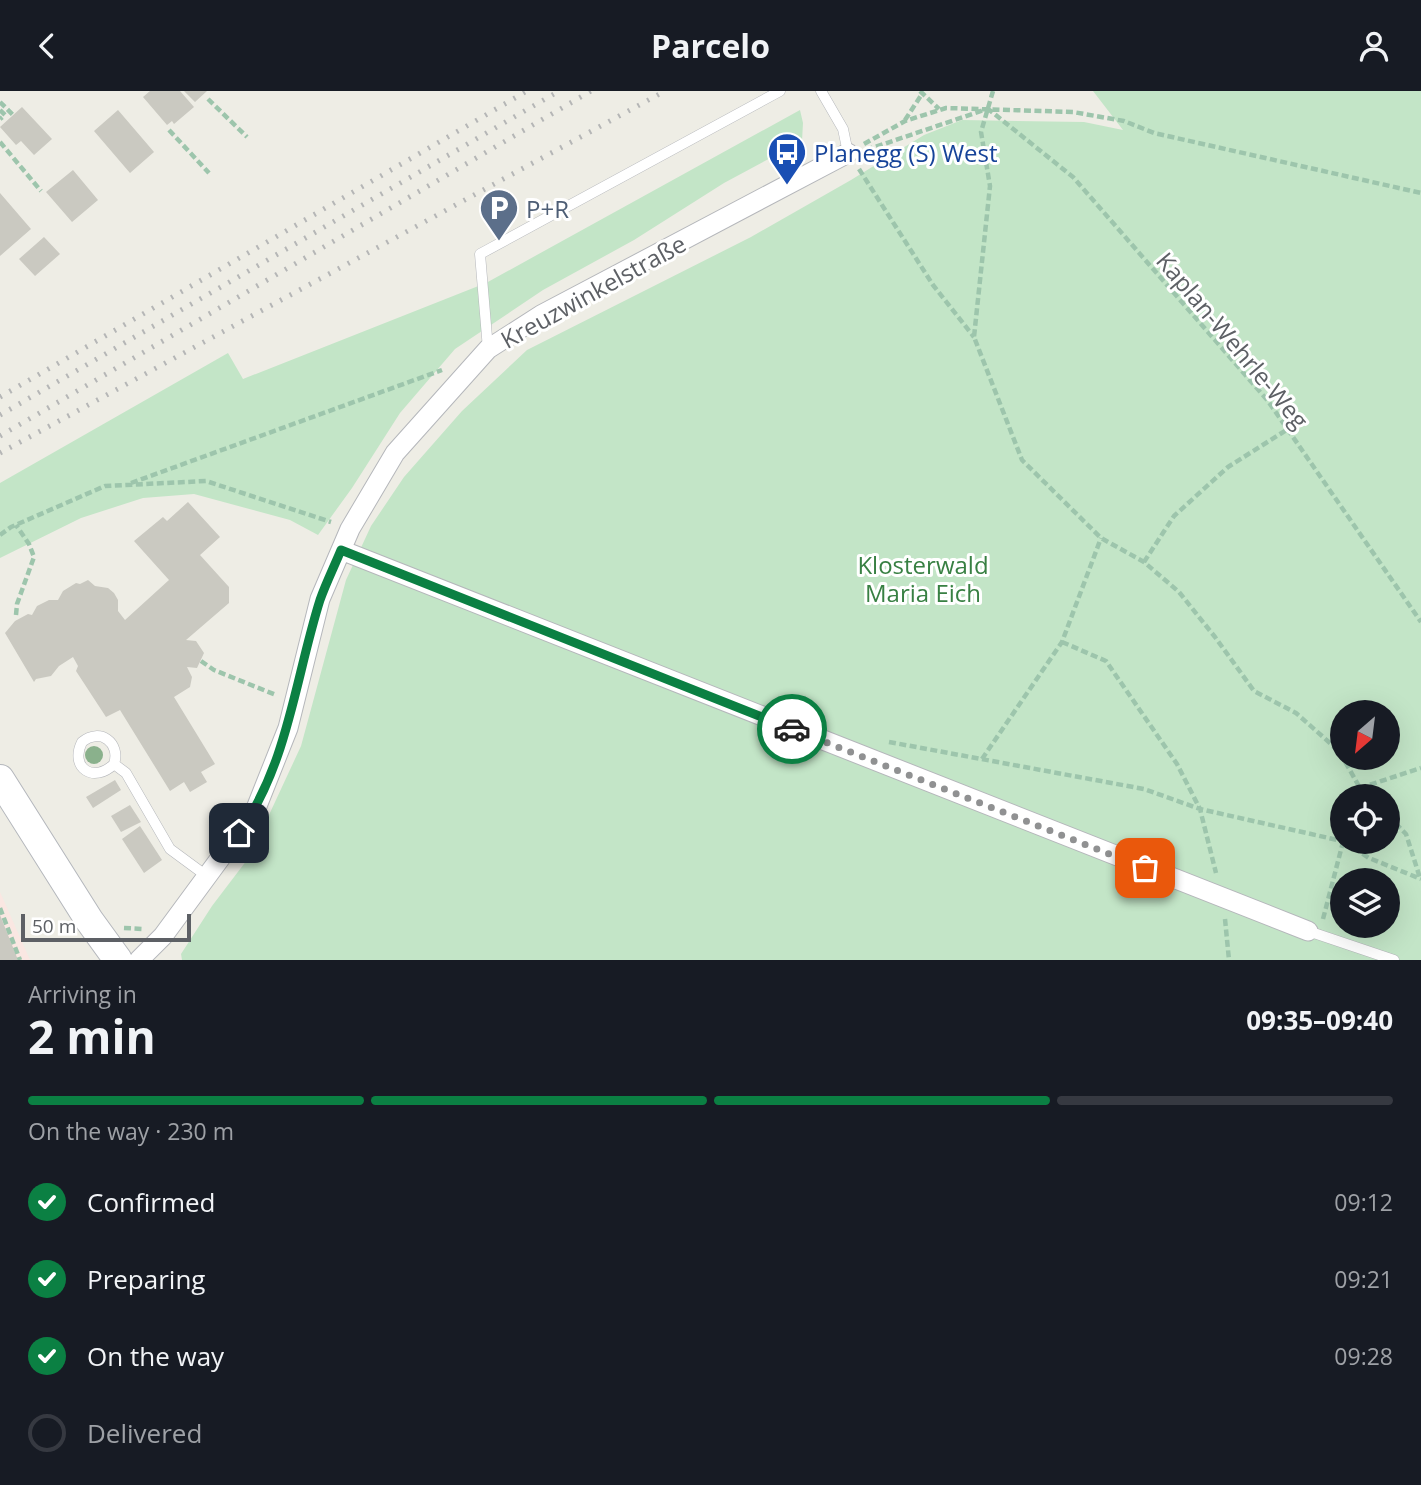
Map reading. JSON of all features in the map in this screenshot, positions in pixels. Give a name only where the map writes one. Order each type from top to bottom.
[{"type":"main road","points":[[0,779],[89,920],[118,960]]},
{"type":"street","name":"Kreuzwinkelstraße","points":[[139,960],[163,936],[254,811],[288,728],[320,599],[350,529],[395,453],[488,349],[541,315],[848,153]]},
{"type":"street","points":[[341,550],[1313,933]]},
{"type":"lane","points":[[488,349],[480,254],[779,91]]},
{"type":"lane","points":[[821,91],[843,129],[848,153]]},
{"type":"lane","points":[[90,736],[108,739],[115,746],[117,756],[114,764],[107,772],[98,775],[88,772],[77,758],[82,742],[90,736]]},
{"type":"lane","points":[[114,764],[126,773],[170,849],[208,877]]},
{"type":"lane","points":[[1313,933],[1394,960]]},
{"type":"path","points":[[974,337],[990,185],[981,132],[993,91]]},
{"type":"path","points":[[905,121],[921,93],[940,110]]},
{"type":"path","points":[[208,99],[247,137]]},
{"type":"path","points":[[0,102],[13,115]]},
{"type":"path","points":[[848,153],[872,149],[987,108]]},
{"type":"path","points":[[848,153],[905,121],[940,110],[987,108],[1073,112],[1124,121],[1154,134],[1421,193]]},
{"type":"path","name":"Kaplan-Wehrle-Weg","points":[[987,108],[1073,177],[1268,401],[1421,622]]},
{"type":"path","points":[[0,110],[5,115],[0,119]]},
{"type":"path","points":[[169,130],[209,173]]},
{"type":"path","points":[[0,142],[41,191]]},
{"type":"path","points":[[848,153],[933,285],[974,337],[1021,460],[1101,538],[1144,562],[1179,592],[1254,691],[1296,713],[1339,751],[1358,784]]},
{"type":"path","points":[[124,485],[444,369]]},
{"type":"path","points":[[1144,562],[1174,516],[1228,467],[1287,429]]},
{"type":"path","points":[[0,535],[16,525],[105,486],[206,481],[350,529]]},
{"type":"path","points":[[16,525],[34,557],[17,604],[16,615]]},
{"type":"path","points":[[982,759],[1062,642],[1101,538]]},
{"type":"path","points":[[1062,642],[1106,661],[1177,764],[1200,809],[1222,899],[1229,960]]},
{"type":"path","points":[[201,661],[214,670],[276,695]]},
{"type":"path","points":[[272,706],[279,682]]},
{"type":"path","points":[[888,742],[1144,789],[1200,809],[1330,838]]},
{"type":"path","points":[[1372,784],[1421,768]]},
{"type":"path","points":[[1400,828],[1406,834],[1420,879]]},
{"type":"path","points":[[1313,933],[1339,854]]},
{"type":"path","points":[[1364,854],[1420,879]]},
{"type":"path","points":[[0,908],[20,960]]},
{"type":"path","points":[[116,922],[127,930],[145,929]]},
{"type":"shaded area","points":[[0,892],[30,960],[0,960]]},
{"type":"green space","name":"Klosterwald Maria Eich","points":[[1093,91],[1421,91],[1421,960],[182,960],[181,954],[212,906],[250,856],[301,746],[346,580],[371,526],[404,477],[462,411],[527,350],[751,237],[924,135],[962,120],[1084,122],[1123,130]]},
{"type":"green space","points":[[800,110],[803,123],[802,141],[724,183],[634,240],[543,290],[455,349],[400,413],[318,535],[290,520],[194,494],[143,498],[81,518],[0,558],[0,483],[228,353],[243,379],[486,283]]},
{"type":"building","points":[[150,91],[180,91],[194,107],[174,124],[172,121],[167,125],[143,97]]},
{"type":"building","points":[[184,91],[207,91],[195,102]]},
{"type":"building","points":[[22,107],[52,139],[34,155],[21,141],[16,145],[0,127]]},
{"type":"building","points":[[118,110],[154,152],[130,173],[94,131]]},
{"type":"building","points":[[73,170],[98,200],[72,222],[46,192]]},
{"type":"building","points":[[0,193],[31,229],[0,256]]},
{"type":"building","points":[[44,237],[60,254],[35,276],[19,259]]},
{"type":"building","points":[[188,502],[220,537],[200,555],[229,587],[229,603],[186,640],[196,641],[204,653],[197,668],[187,667],[192,677],[190,687],[174,697],[215,764],[201,772],[207,782],[190,792],[184,782],[170,791],[120,710],[106,717],[76,671],[78,666],[73,657],[59,666],[51,676],[36,679],[34,682],[5,633],[15,621],[28,614],[32,615],[37,606],[49,600],[58,600],[63,591],[88,580],[95,586],[108,588],[114,593],[118,600],[118,611],[125,620],[169,580],[134,541],[163,517],[167,521]]},
{"type":"building","points":[[115,780],[121,790],[93,808],[86,797]]},
{"type":"building","points":[[130,805],[141,822],[121,832],[111,816]]},
{"type":"building","points":[[140,826],[162,860],[144,873],[122,839]]},
{"type":"building","points":[[0,915],[18,960],[0,960]]},
{"type":"railway","points":[[0,397],[527,91]]},
{"type":"railway","points":[[0,415],[559,91]]},
{"type":"railway","points":[[0,436],[591,91]]},
{"type":"railway","points":[[0,453],[665,91]]},
{"type":"way so far","points":[[792,729],[1145,868]]},
{"type":"place","name":"Planegg (S) West","points":[[787,186]]},
{"type":"place","name":"P+R","points":[[499,242]]},
{"type":"route","points":[[239,833],[254,811],[288,728],[320,599],[341,550],[792,729]]}]
